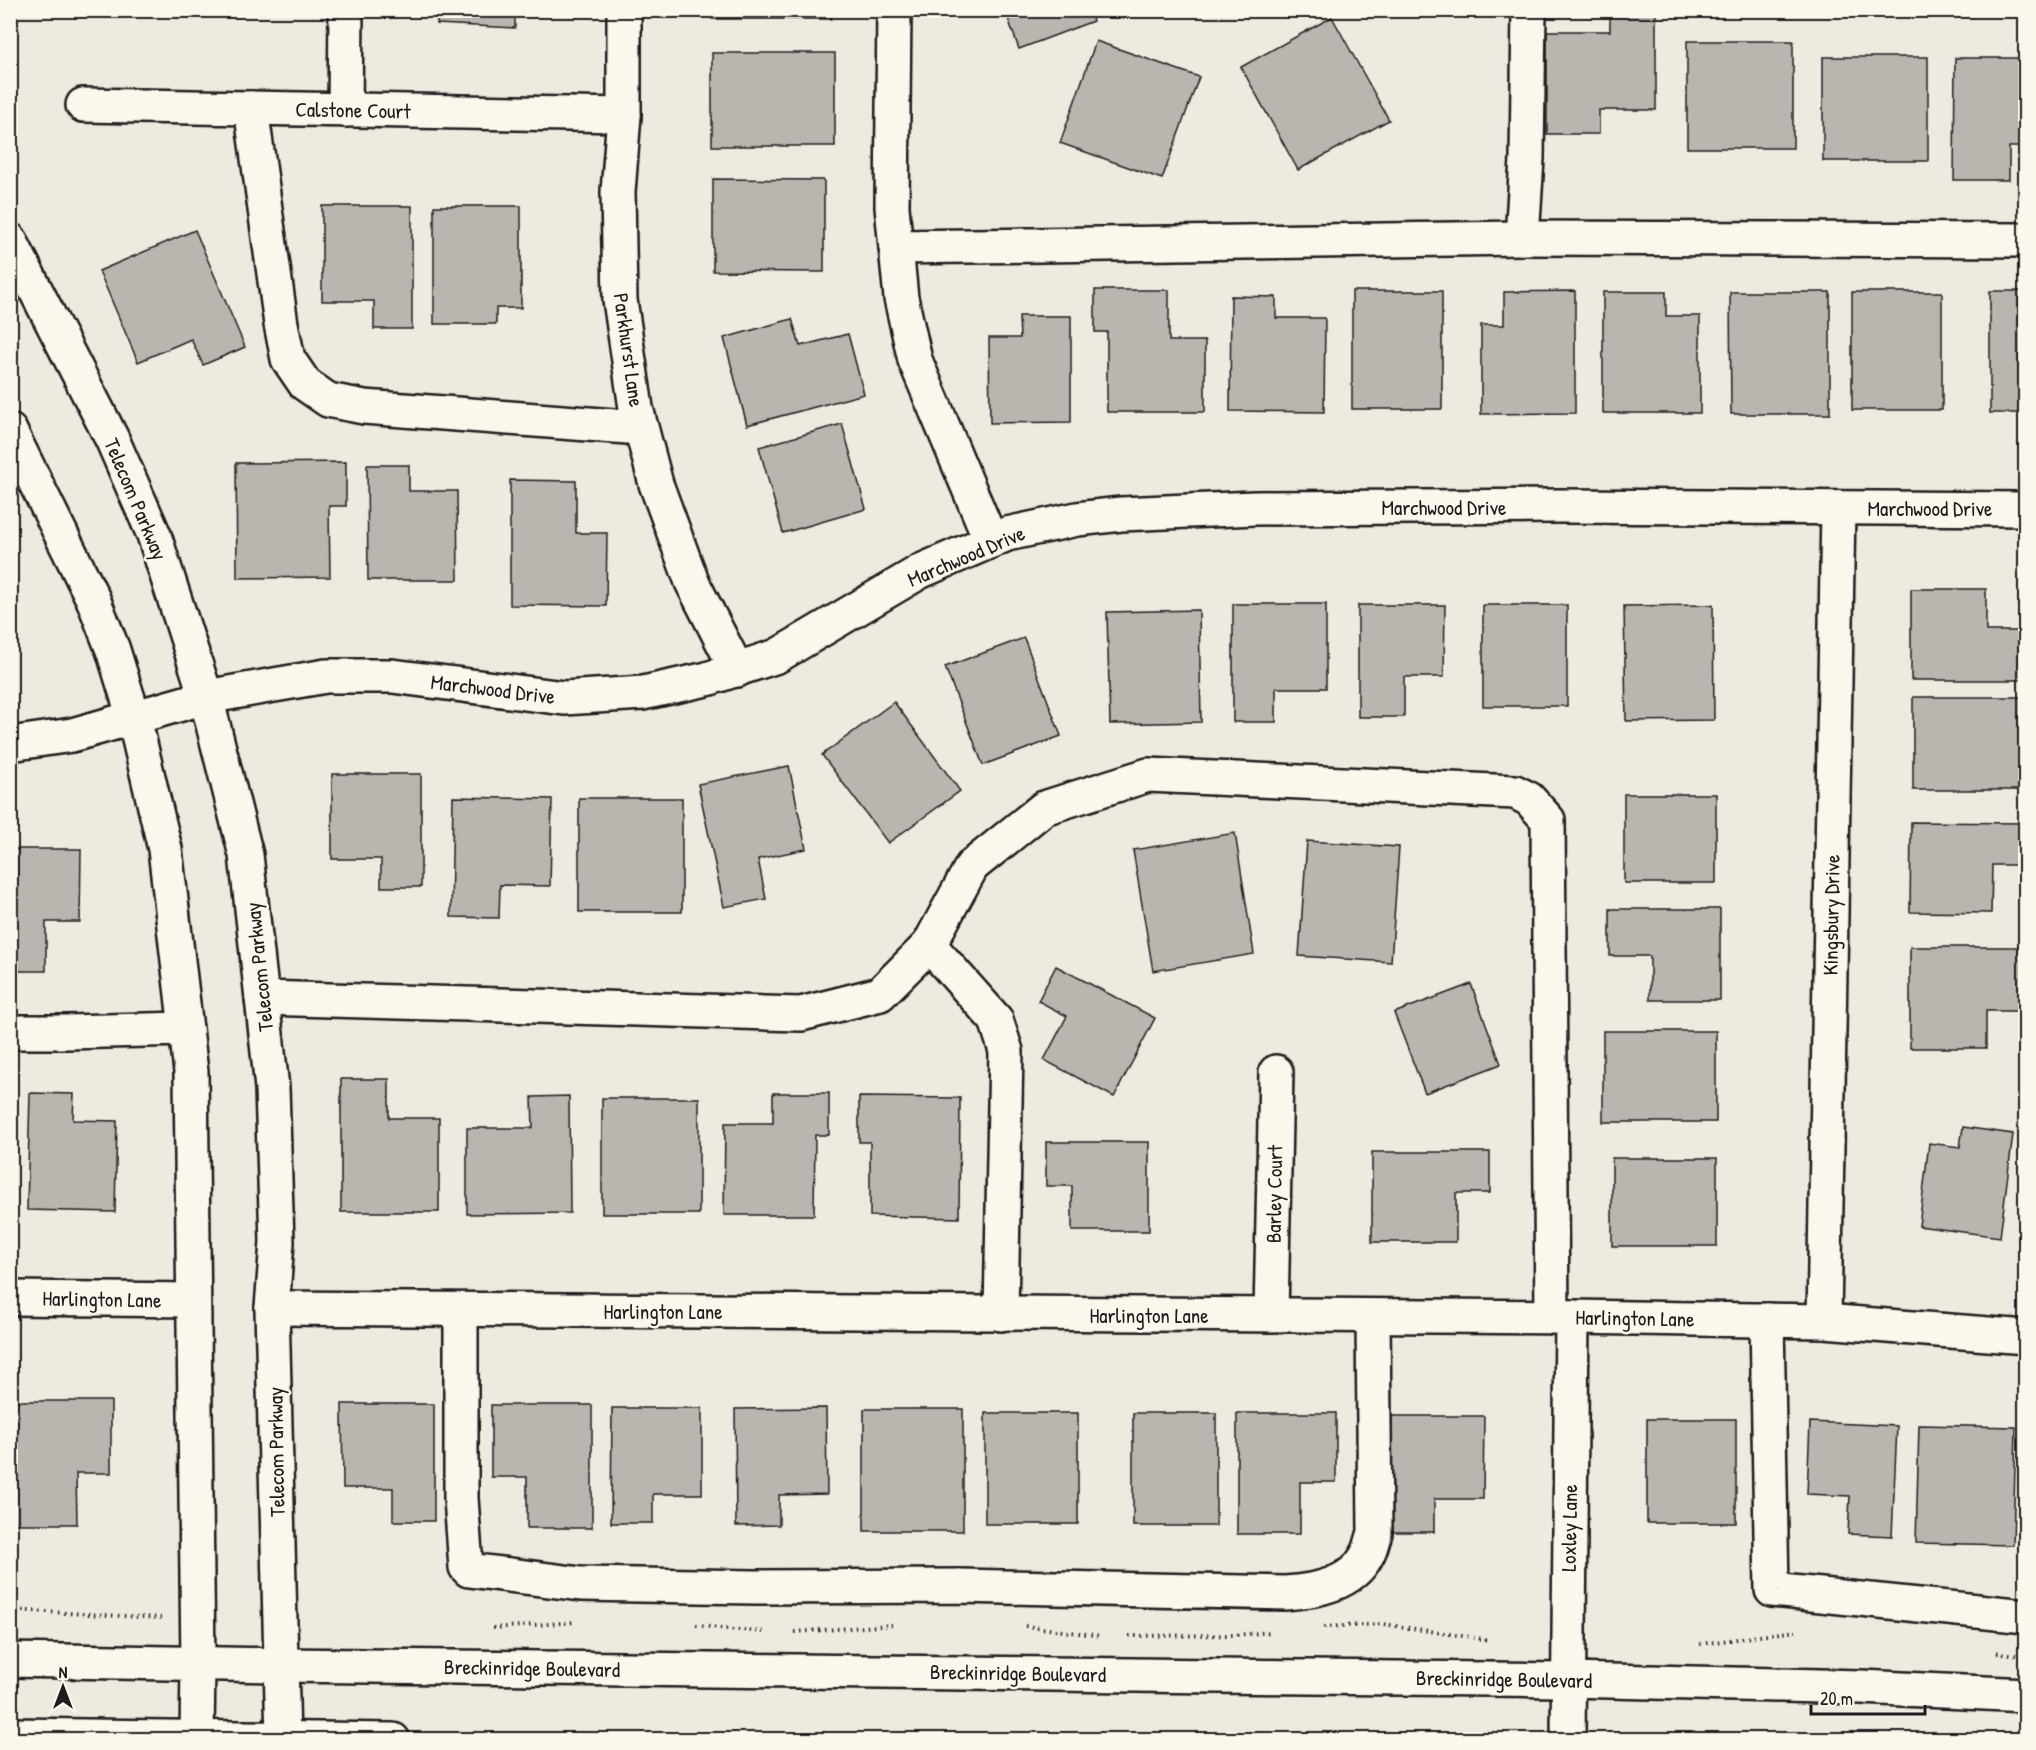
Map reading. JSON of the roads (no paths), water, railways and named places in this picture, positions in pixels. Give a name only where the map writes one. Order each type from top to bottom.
[{"type":"street","points":[[345,110],[346,10]]},
{"type":"street","name":"Parkhurst Lane","points":[[624,10],[624,115],[618,192],[620,300],[636,408],[656,484],[692,582],[737,670]]},
{"type":"street","points":[[894,10],[892,207],[901,298],[915,360],[991,541]]},
{"type":"street","points":[[1522,238],[1527,159],[1529,10]]},
{"type":"street","name":"Calstone Court","points":[[83,105],[624,115]]},
{"type":"street","points":[[250,108],[288,359],[305,384],[328,400],[364,407],[641,428]]},
{"type":"street","points":[[896,247],[1522,238],[2025,240]]},
{"type":"street","name":"Telecom Parkway","points":[[10,240],[112,439],[154,535],[206,697],[246,855],[272,1100],[277,1242],[272,1308],[283,1739]]},
{"type":"street","points":[[10,431],[22,480],[93,599],[113,650],[135,718],[165,849],[191,1072],[198,1629],[197,1738]]},
{"type":"street","name":"Marchwood Drive","points":[[10,744],[72,735],[206,697],[326,676],[392,676],[564,698],[643,693],[707,679],[777,656],[921,571],[1007,534],[1077,519],[1121,514],[1255,508],[1562,506],[2025,509]]},
{"type":"street","name":"Kingsbury Drive","points":[[1824,1321],[1838,508]]},
{"type":"street","name":"Loxley Lane","points":[[262,998],[801,1014],[880,994],[929,945],[972,866],[1044,808],[1148,775],[1515,792],[1529,799],[1548,820],[1562,1317],[1568,1740]]},
{"type":"street","points":[[929,945],[996,1020],[1006,1051],[1000,1314]]},
{"type":"street","points":[[10,1032],[186,1029]]},
{"type":"street","name":"Barley Court","points":[[1271,1315],[1276,1072]]},
{"type":"street","name":"Harlington Lane","points":[[10,1298],[193,1300]]},
{"type":"street","name":"Harlington Lane","points":[[272,1308],[1767,1320],[1824,1321],[2025,1336]]},
{"type":"street","points":[[461,1310],[461,1498],[466,1568],[469,1570],[580,1584],[755,1587],[960,1586],[1285,1593],[1310,1592],[1332,1584],[1354,1571],[1367,1556],[1375,1533],[1373,1317]]},
{"type":"street","points":[[1767,1320],[1772,1590],[2025,1616]]},
{"type":"street","name":"Breckinridge Boulevard","points":[[10,1660],[1567,1680],[1861,1687],[2025,1695]]},
{"type":"street","points":[[10,1735],[393,1740]]}]
